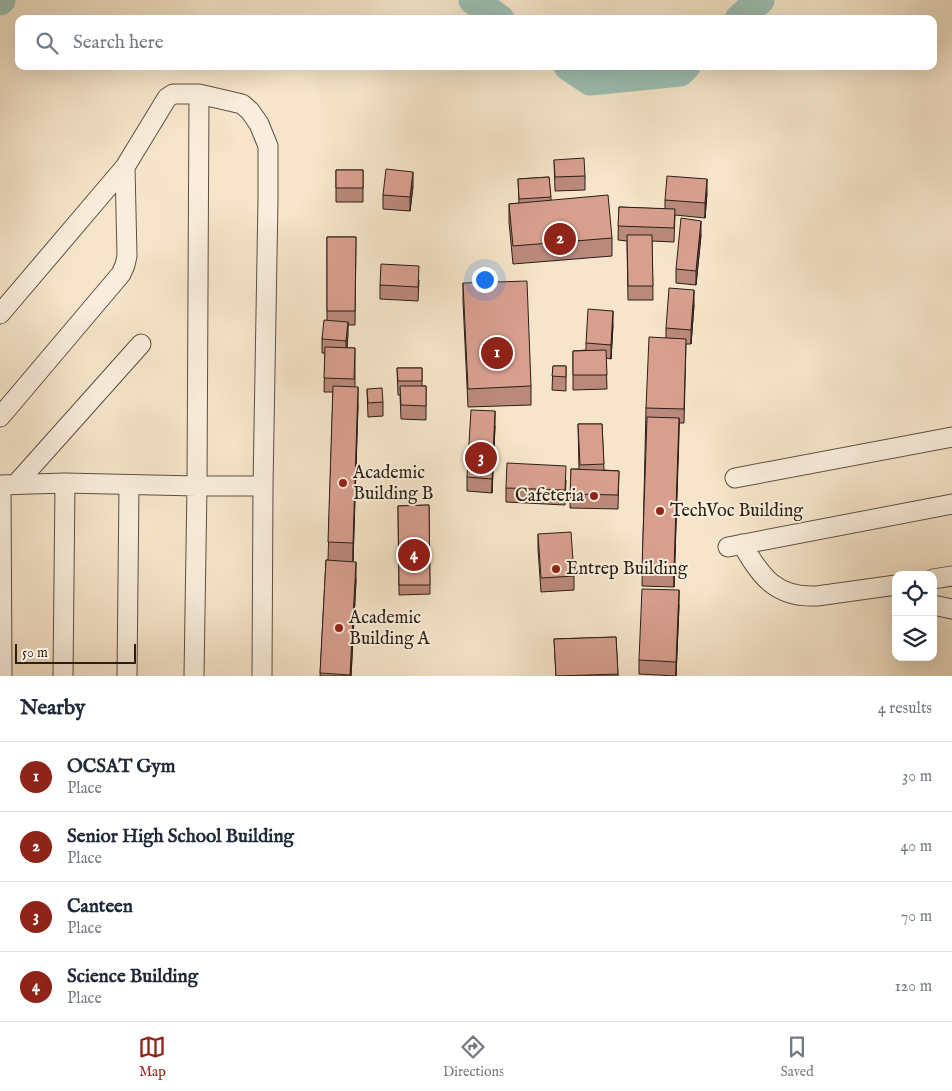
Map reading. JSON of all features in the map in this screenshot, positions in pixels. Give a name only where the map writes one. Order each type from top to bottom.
[{"type":"street","points":[[0,314],[125,167],[167,98],[174,94],[199,94],[242,104],[250,111],[259,124],[268,146],[262,676]]},
{"type":"street","points":[[194,676],[199,94]]},
{"type":"street","points":[[0,417],[121,274],[127,256],[125,167]]},
{"type":"street","points":[[2,676],[6,485],[141,344]]},
{"type":"street","points":[[734,478],[952,437]]},
{"type":"street","points":[[6,485],[65,483],[263,486]]},
{"type":"street","points":[[63,676],[65,483]]},
{"type":"street","points":[[127,676],[129,485]]},
{"type":"street","points":[[887,586],[817,596],[795,595],[774,586],[735,545],[952,504]]},
{"type":"street","points":[[937,578],[952,576]]},
{"type":"street","points":[[937,606],[952,609]]},
{"type":"building","points":[[584,158],[585,176],[555,177],[554,160]]},
{"type":"building","points":[[386,169],[413,172],[410,197],[383,195]]},
{"type":"building","points":[[336,170],[363,170],[363,188],[336,188]]},
{"type":"building","points":[[667,176],[707,179],[705,203],[665,200]]},
{"type":"building","points":[[549,177],[551,197],[519,199],[518,179]]},
{"type":"building","points":[[608,195],[612,238],[513,246],[509,204]]},
{"type":"building","points":[[619,207],[675,209],[674,228],[618,226]]},
{"type":"building","points":[[681,218],[701,221],[696,271],[676,269]]},
{"type":"building","points":[[627,235],[652,235],[653,286],[628,286]]},
{"type":"building","points":[[327,237],[356,237],[355,311],[327,311]]},
{"type":"building","points":[[381,264],[419,266],[418,287],[380,285]]},
{"type":"building","points":[[527,281],[531,386],[468,389],[463,283]]},
{"type":"building","points":[[669,288],[694,290],[691,330],[666,328]]},
{"type":"building","points":[[588,309],[613,311],[611,345],[586,343]]},
{"type":"building","points":[[324,320],[348,322],[346,341],[322,339]]},
{"type":"building","points":[[649,337],[686,339],[684,409],[646,408]]},
{"type":"building","points":[[325,347],[355,348],[354,379],[324,378]]},
{"type":"building","points":[[606,350],[607,375],[573,375],[573,351]]},
{"type":"building","points":[[553,366],[566,366],[566,377],[552,376]]},
{"type":"building","points":[[397,368],[422,368],[422,381],[398,381]]},
{"type":"building","name":"Academic Building B","points":[[333,386],[358,387],[353,543],[328,542]]},
{"type":"building","points":[[400,386],[426,386],[426,406],[401,405]]},
{"type":"building","points":[[382,388],[383,402],[368,403],[367,389]]},
{"type":"building","points":[[471,410],[495,411],[492,479],[467,477]]},
{"type":"building","name":"TechVoc Building","points":[[647,417],[679,418],[674,569],[642,567]]},
{"type":"building","points":[[578,424],[602,424],[604,464],[580,465]]},
{"type":"building","points":[[507,463],[566,466],[565,490],[506,488]]},
{"type":"building","points":[[571,469],[619,471],[618,495],[570,494]]},
{"type":"building","points":[[429,505],[430,585],[399,585],[398,506]]},
{"type":"building","name":"Entrep Building","points":[[571,532],[574,576],[541,578],[538,534]]},
{"type":"building","name":"Academic Building A","points":[[326,560],[356,562],[350,675],[320,673]]},
{"type":"building","points":[[642,589],[679,590],[676,662],[639,660]]},
{"type":"building","points":[[616,637],[618,674],[556,676],[554,639]]},
{"type":"waterway","points":[[473,0],[494,15]]},
{"type":"waterway","points":[[743,15],[760,0]]},
{"type":"waterway","points":[[574,70],[590,81],[680,72],[682,70]]},
{"type":"place","name":"Senior High School Building","points":[[560,239]]},
{"type":"place","name":"OCSAT Gym","points":[[497,353]]},
{"type":"place","name":"Canteen","points":[[481,458]]},
{"type":"place","name":"Academic Building B","points":[[343,483]]},
{"type":"place","name":"Cafeteria","points":[[594,496]]},
{"type":"place","name":"TechVoc Building","points":[[660,511]]},
{"type":"place","name":"Science Building","points":[[414,555]]},
{"type":"place","name":"Entrep Building","points":[[556,569]]},
{"type":"place","name":"Academic Building A","points":[[339,628]]}]
